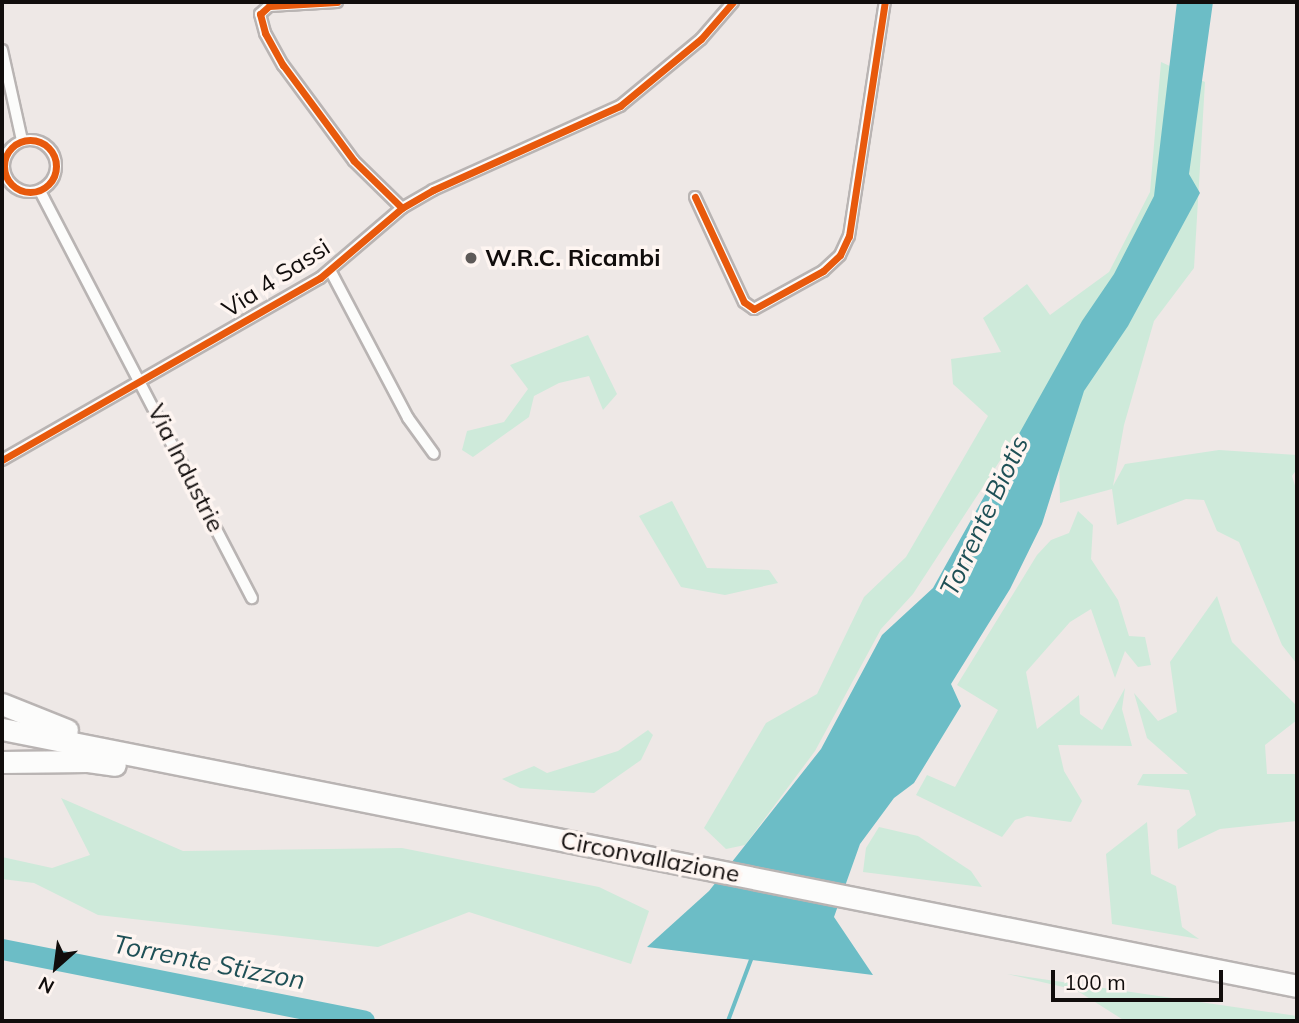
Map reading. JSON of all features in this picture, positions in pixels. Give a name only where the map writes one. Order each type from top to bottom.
[{"type":"highway","points":[[2,704],[44,724],[191,761],[196,767],[174,775],[88,761],[2,762]]},
{"type":"highway","name":"Circonvallazione","points":[[2,729],[1297,986]]},
{"type":"street","points":[[337,2],[269,6],[260,14],[265,33],[283,65],[354,161],[402,208]]},
{"type":"street","name":"Via 4 Sassi","points":[[2,460],[330,270],[402,208],[620,106],[701,40],[733,2]]},
{"type":"street","points":[[695,197],[744,302],[754,309],[823,271],[840,256],[849,236],[885,2]]},
{"type":"street","points":[[2,50],[22,140]]},
{"type":"street","points":[[22,140],[38,140],[51,150],[57,165],[52,181],[40,191],[18,191],[4,175],[5,153],[22,140]]},
{"type":"street","name":"Via Industrie","points":[[40,191],[142,381],[252,598]]},
{"type":"street","points":[[330,270],[408,418],[434,454]]},
{"type":"green space","points":[[1161,62],[1205,82],[1194,268],[1154,321],[1124,425],[1113,486],[1125,464],[1219,450],[1297,455],[1297,469],[1292,476],[1297,492],[1297,664],[1282,645],[1239,542],[1217,531],[1204,500],[1186,499],[1117,525],[1112,489],[1060,503],[1059,453],[1018,433],[913,594],[881,629],[815,751],[745,845],[726,849],[704,828],[766,723],[817,694],[864,597],[906,557],[988,416],[953,384],[951,359],[1001,352],[983,318],[1027,284],[1050,315],[1109,272],[1150,192]]},
{"type":"green space","points":[[588,335],[617,394],[603,410],[589,376],[559,383],[534,396],[529,417],[473,457],[462,450],[467,431],[504,422],[528,389],[510,365]]},
{"type":"green space","points":[[672,501],[707,568],[769,570],[778,583],[725,595],[681,587],[639,516]]},
{"type":"green space","points":[[1078,511],[1093,525],[1091,559],[1118,600],[1129,636],[1145,637],[1151,665],[1138,667],[1125,651],[1115,678],[1091,609],[1070,622],[1026,672],[1037,729],[1079,695],[1080,714],[1102,730],[1125,688],[1122,709],[1132,746],[1058,745],[1064,771],[1082,801],[1071,822],[1027,816],[1015,820],[1002,837],[916,795],[927,775],[955,787],[998,710],[957,685],[1037,555],[1051,540],[1069,533]]},
{"type":"green space","points":[[1217,596],[1232,642],[1297,706],[1297,720],[1265,745],[1267,774],[1297,774],[1297,821],[1220,829],[1178,849],[1177,830],[1196,815],[1189,790],[1137,785],[1143,774],[1188,774],[1147,738],[1134,693],[1158,721],[1177,712],[1170,662]]},
{"type":"green space","points":[[648,730],[653,735],[641,760],[594,793],[520,788],[502,779],[534,766],[547,773],[618,751]]},
{"type":"green space","points":[[61,798],[183,851],[402,848],[599,887],[649,911],[631,964],[469,912],[378,947],[98,915],[34,883],[2,879],[2,857],[52,868],[90,855]]},
{"type":"green space","points":[[1147,822],[1151,874],[1176,886],[1182,927],[1199,939],[1112,924],[1106,854]]},
{"type":"green space","points":[[879,827],[918,836],[971,871],[982,887],[863,872],[866,848]]},
{"type":"green space","points":[[1007,974],[1297,1016],[1297,1021],[1125,1021],[1076,990]]},
{"type":"water","points":[[1177,2],[1213,2],[1189,174],[1200,193],[1128,326],[1084,391],[1042,524],[1010,589],[951,684],[961,706],[914,783],[894,798],[860,844],[834,917],[873,975],[647,947],[709,891],[821,749],[882,635],[933,588],[1082,321],[1114,274],[1154,196]]},
{"type":"waterway","name":"Torrente Stizzon","points":[[2,949],[364,1021]]},
{"type":"waterway","name":"Torrente Biotis","points":[[728,1021],[752,957]]},
{"type":"cycle path","points":[[337,2],[269,6],[260,14],[265,33],[283,65],[354,161],[402,208]]},
{"type":"cycle path","points":[[2,460],[320,278],[402,208],[433,190],[620,106],[701,39],[733,2]]},
{"type":"cycle path","points":[[695,197],[744,302],[754,309],[823,271],[840,255],[849,236],[885,2]]},
{"type":"cycle path","points":[[30,140],[40,142],[48,148],[54,156],[56,166],[54,176],[48,184],[40,190],[30,192],[20,190],[12,184],[6,176],[4,166],[6,156],[12,148],[20,142],[30,140]]},
{"type":"place","name":"W.R.C. Ricambi","points":[[471,258]]}]
